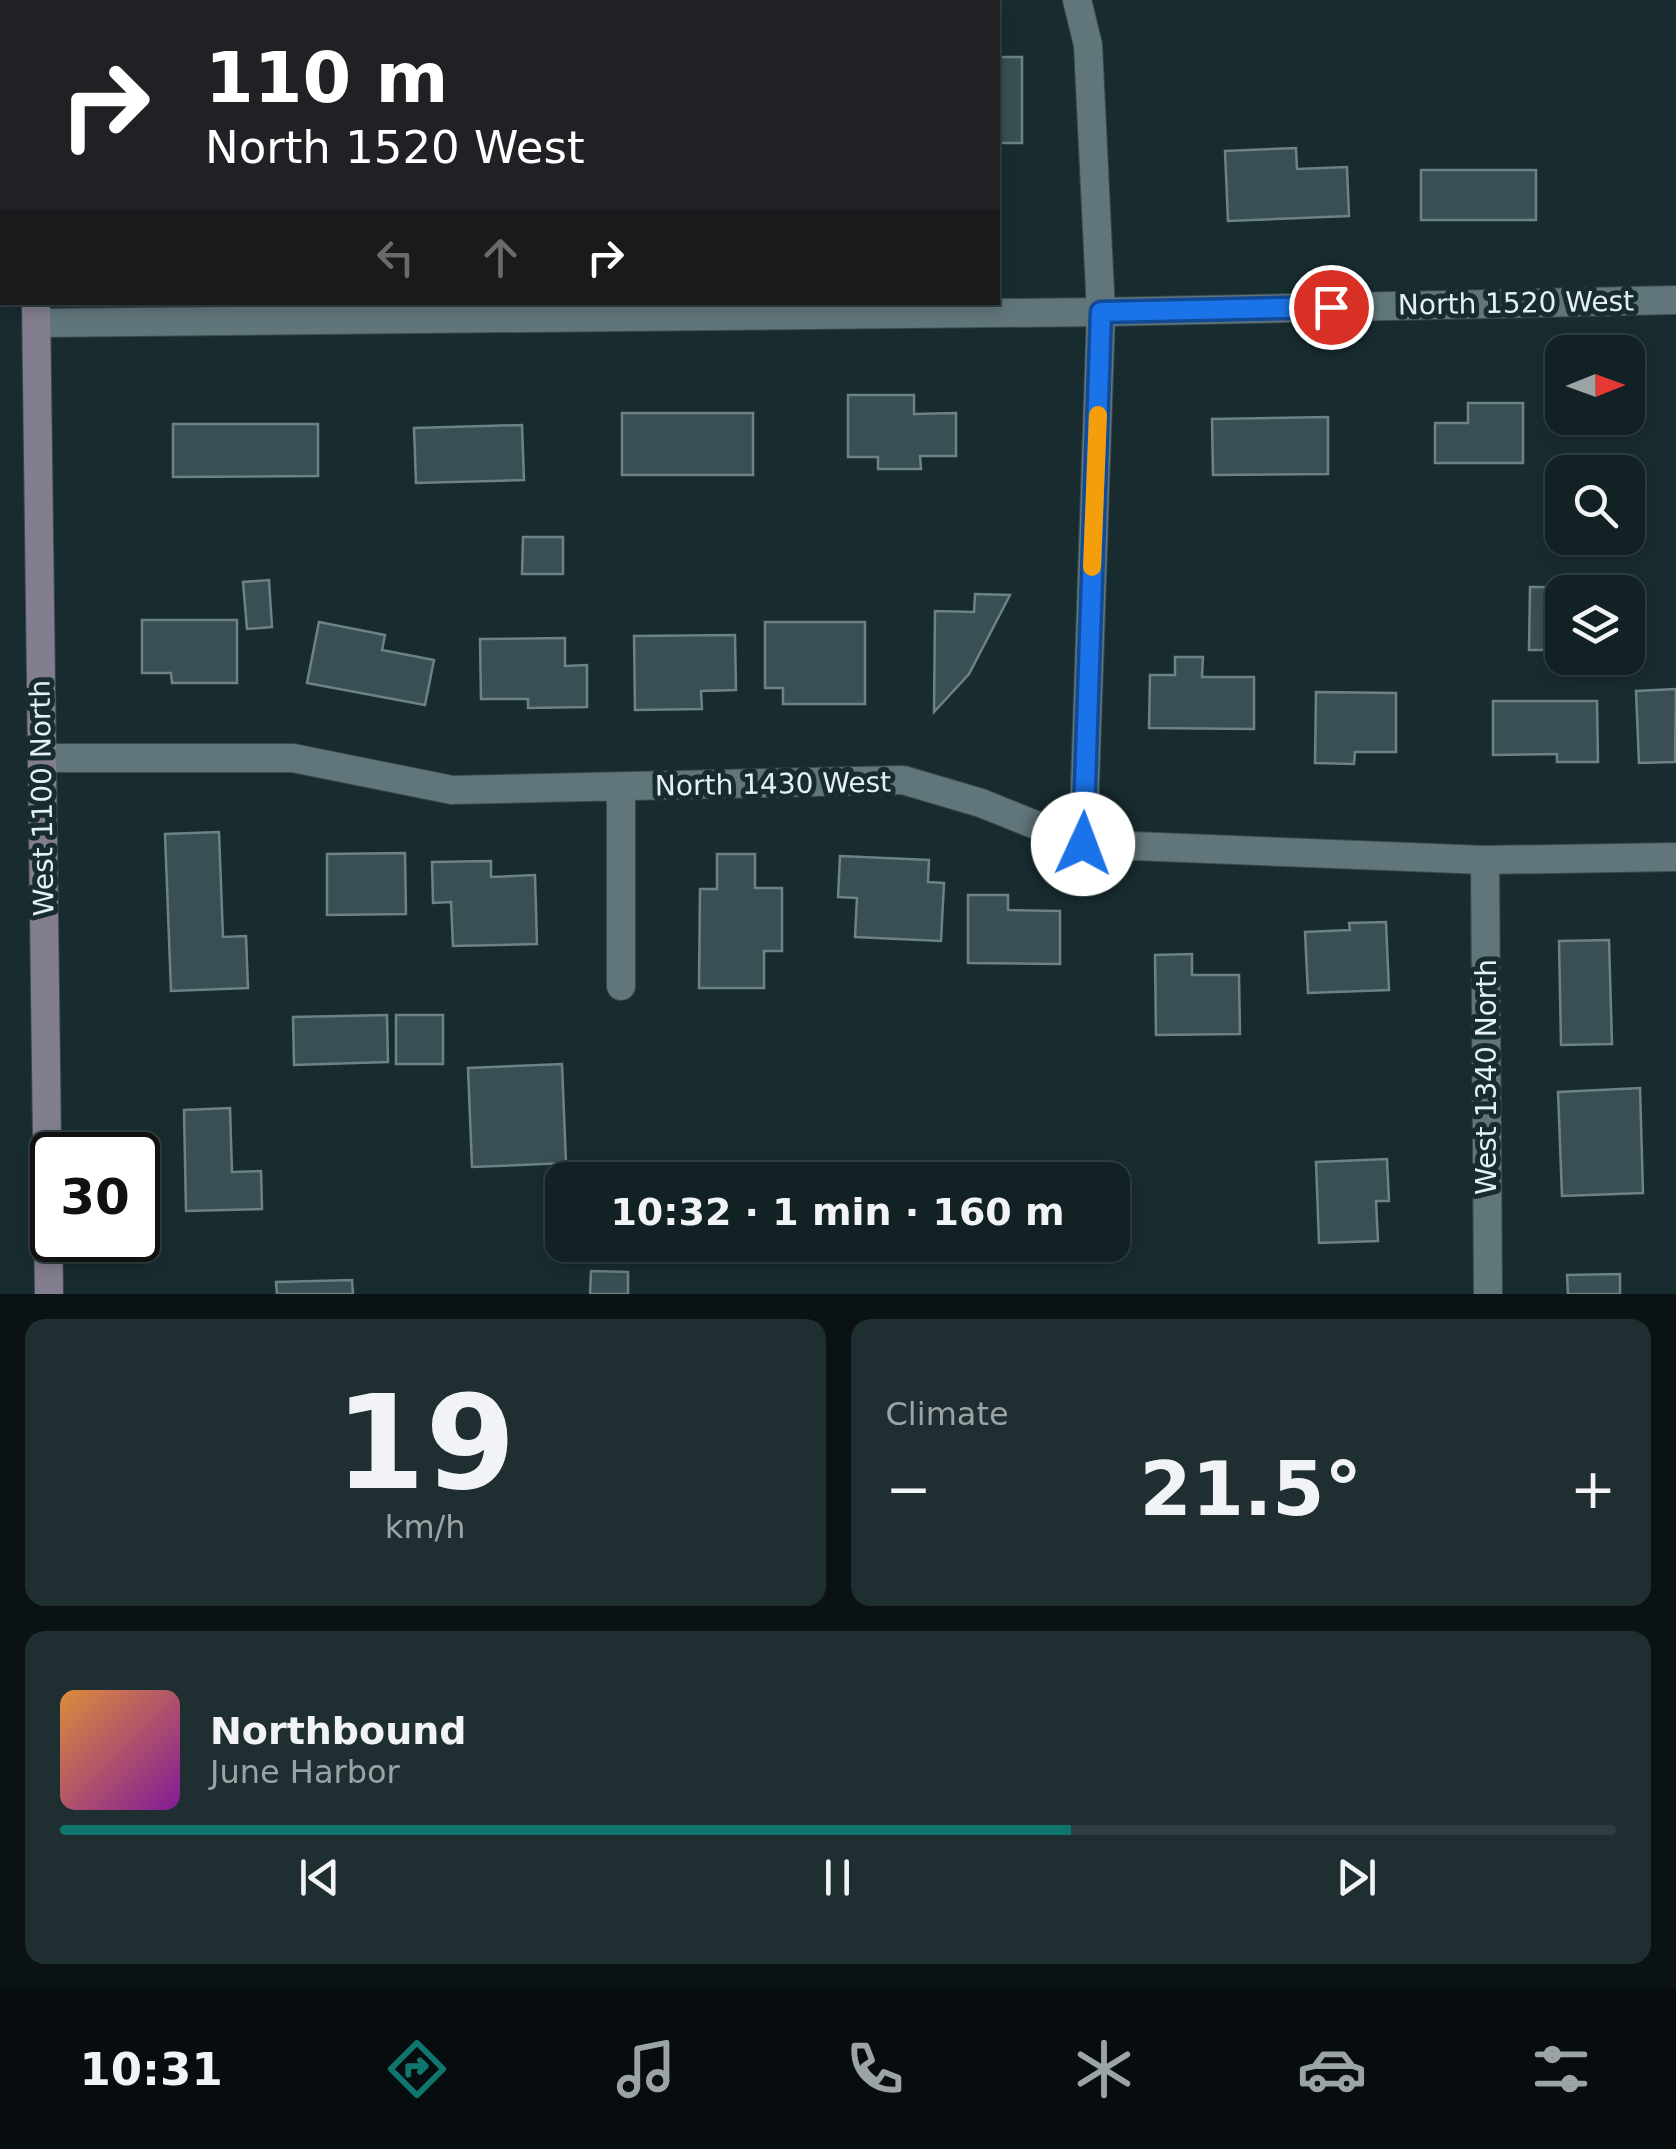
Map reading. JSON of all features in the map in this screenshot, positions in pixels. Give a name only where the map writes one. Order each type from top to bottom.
[{"type":"main road","name":"West 1100 North","points":[[36,313],[49,1294]]},
{"type":"street","points":[[1077,0],[1088,46],[1101,312],[1083,844]]},
{"type":"street","name":"North 1520 West","points":[[36,313],[1101,312],[1676,300]]},
{"type":"street","name":"North 1430 West","points":[[42,758],[293,758],[452,790],[903,780],[981,803],[1083,844],[1485,860],[1676,857]]},
{"type":"street","points":[[621,787],[621,986]]},
{"type":"street","name":"West 1340 North","points":[[1485,860],[1488,1294]]},
{"type":"building","points":[[1000,57],[1022,57],[1022,143],[1000,143]]},
{"type":"building","points":[[1296,148],[1297,169],[1347,167],[1349,216],[1228,221],[1225,151]]},
{"type":"building","points":[[1421,170],[1536,170],[1536,220],[1421,220]]},
{"type":"building","points":[[848,395],[914,395],[914,414],[956,413],[956,456],[920,456],[921,469],[878,469],[878,457],[848,457]]},
{"type":"building","points":[[1468,403],[1523,403],[1523,463],[1435,463],[1435,423],[1468,423]]},
{"type":"building","points":[[622,413],[753,413],[753,475],[622,475]]},
{"type":"building","points":[[1328,417],[1328,474],[1213,475],[1212,419]]},
{"type":"building","points":[[173,424],[318,424],[318,476],[173,477]]},
{"type":"building","points":[[522,425],[524,480],[416,483],[414,428]]},
{"type":"building","points":[[523,537],[563,537],[563,574],[522,574]]},
{"type":"building","points":[[269,580],[272,627],[247,629],[243,582]]},
{"type":"building","points":[[1530,587],[1545,587],[1545,650],[1529,650]]},
{"type":"building","points":[[975,594],[1010,595],[969,674],[934,712],[935,611],[974,612]]},
{"type":"building","points":[[142,620],[237,620],[237,683],[172,683],[171,673],[142,673]]},
{"type":"building","points":[[319,622],[385,635],[382,650],[434,660],[425,705],[307,683]]},
{"type":"building","points":[[765,622],[865,622],[865,704],[783,704],[783,688],[765,688]]},
{"type":"building","points":[[735,635],[736,690],[701,691],[702,709],[635,710],[634,636]]},
{"type":"building","points":[[565,638],[565,666],[587,665],[587,707],[528,708],[528,699],[481,699],[480,639]]},
{"type":"building","points":[[1175,657],[1203,657],[1202,677],[1254,677],[1254,729],[1149,728],[1150,675],[1175,675]]},
{"type":"building","points":[[1676,689],[1675,762],[1639,763],[1636,691]]},
{"type":"building","points":[[1316,692],[1396,693],[1396,752],[1355,752],[1354,764],[1315,763]]},
{"type":"building","points":[[1493,701],[1597,701],[1598,762],[1557,762],[1557,754],[1493,755]]},
{"type":"building","points":[[219,832],[223,937],[246,936],[248,988],[171,991],[165,834]]},
{"type":"building","points":[[405,853],[406,914],[327,915],[327,854]]},
{"type":"building","points":[[717,854],[755,854],[755,888],[782,888],[782,951],[764,951],[764,988],[699,988],[700,889],[717,889]]},
{"type":"building","points":[[840,856],[929,860],[928,882],[944,883],[941,941],[855,937],[857,898],[838,897]]},
{"type":"building","points":[[491,861],[491,877],[535,875],[537,944],[453,946],[451,902],[433,903],[432,862]]},
{"type":"building","points":[[968,895],[1008,895],[1008,910],[1060,911],[1060,964],[968,963]]},
{"type":"building","points":[[1386,922],[1389,990],[1308,993],[1305,932],[1350,930],[1349,923]]},
{"type":"building","points":[[1609,940],[1612,1044],[1561,1045],[1559,941]]},
{"type":"building","points":[[1192,954],[1192,975],[1239,975],[1240,1034],[1156,1035],[1155,955]]},
{"type":"building","points":[[387,1015],[388,1062],[294,1065],[293,1017]]},
{"type":"building","points":[[396,1015],[443,1015],[443,1064],[396,1064]]},
{"type":"building","points":[[562,1064],[566,1162],[472,1167],[468,1068]]},
{"type":"building","points":[[1640,1088],[1643,1193],[1562,1196],[1558,1092]]},
{"type":"building","points":[[230,1108],[232,1172],[261,1171],[262,1209],[186,1211],[184,1110]]},
{"type":"building","points":[[1387,1159],[1389,1201],[1376,1201],[1378,1241],[1319,1243],[1316,1162]]},
{"type":"building","points":[[591,1271],[628,1272],[628,1294],[590,1294]]},
{"type":"building","points":[[1620,1274],[1620,1294],[1568,1294],[1567,1275]]},
{"type":"building","points":[[352,1280],[353,1294],[277,1294],[276,1282]]},
{"type":"slow traffic","points":[[1092,567],[1098,415]]},
{"type":"route","points":[[1083,844],[1101,312],[1331,307]]}]
